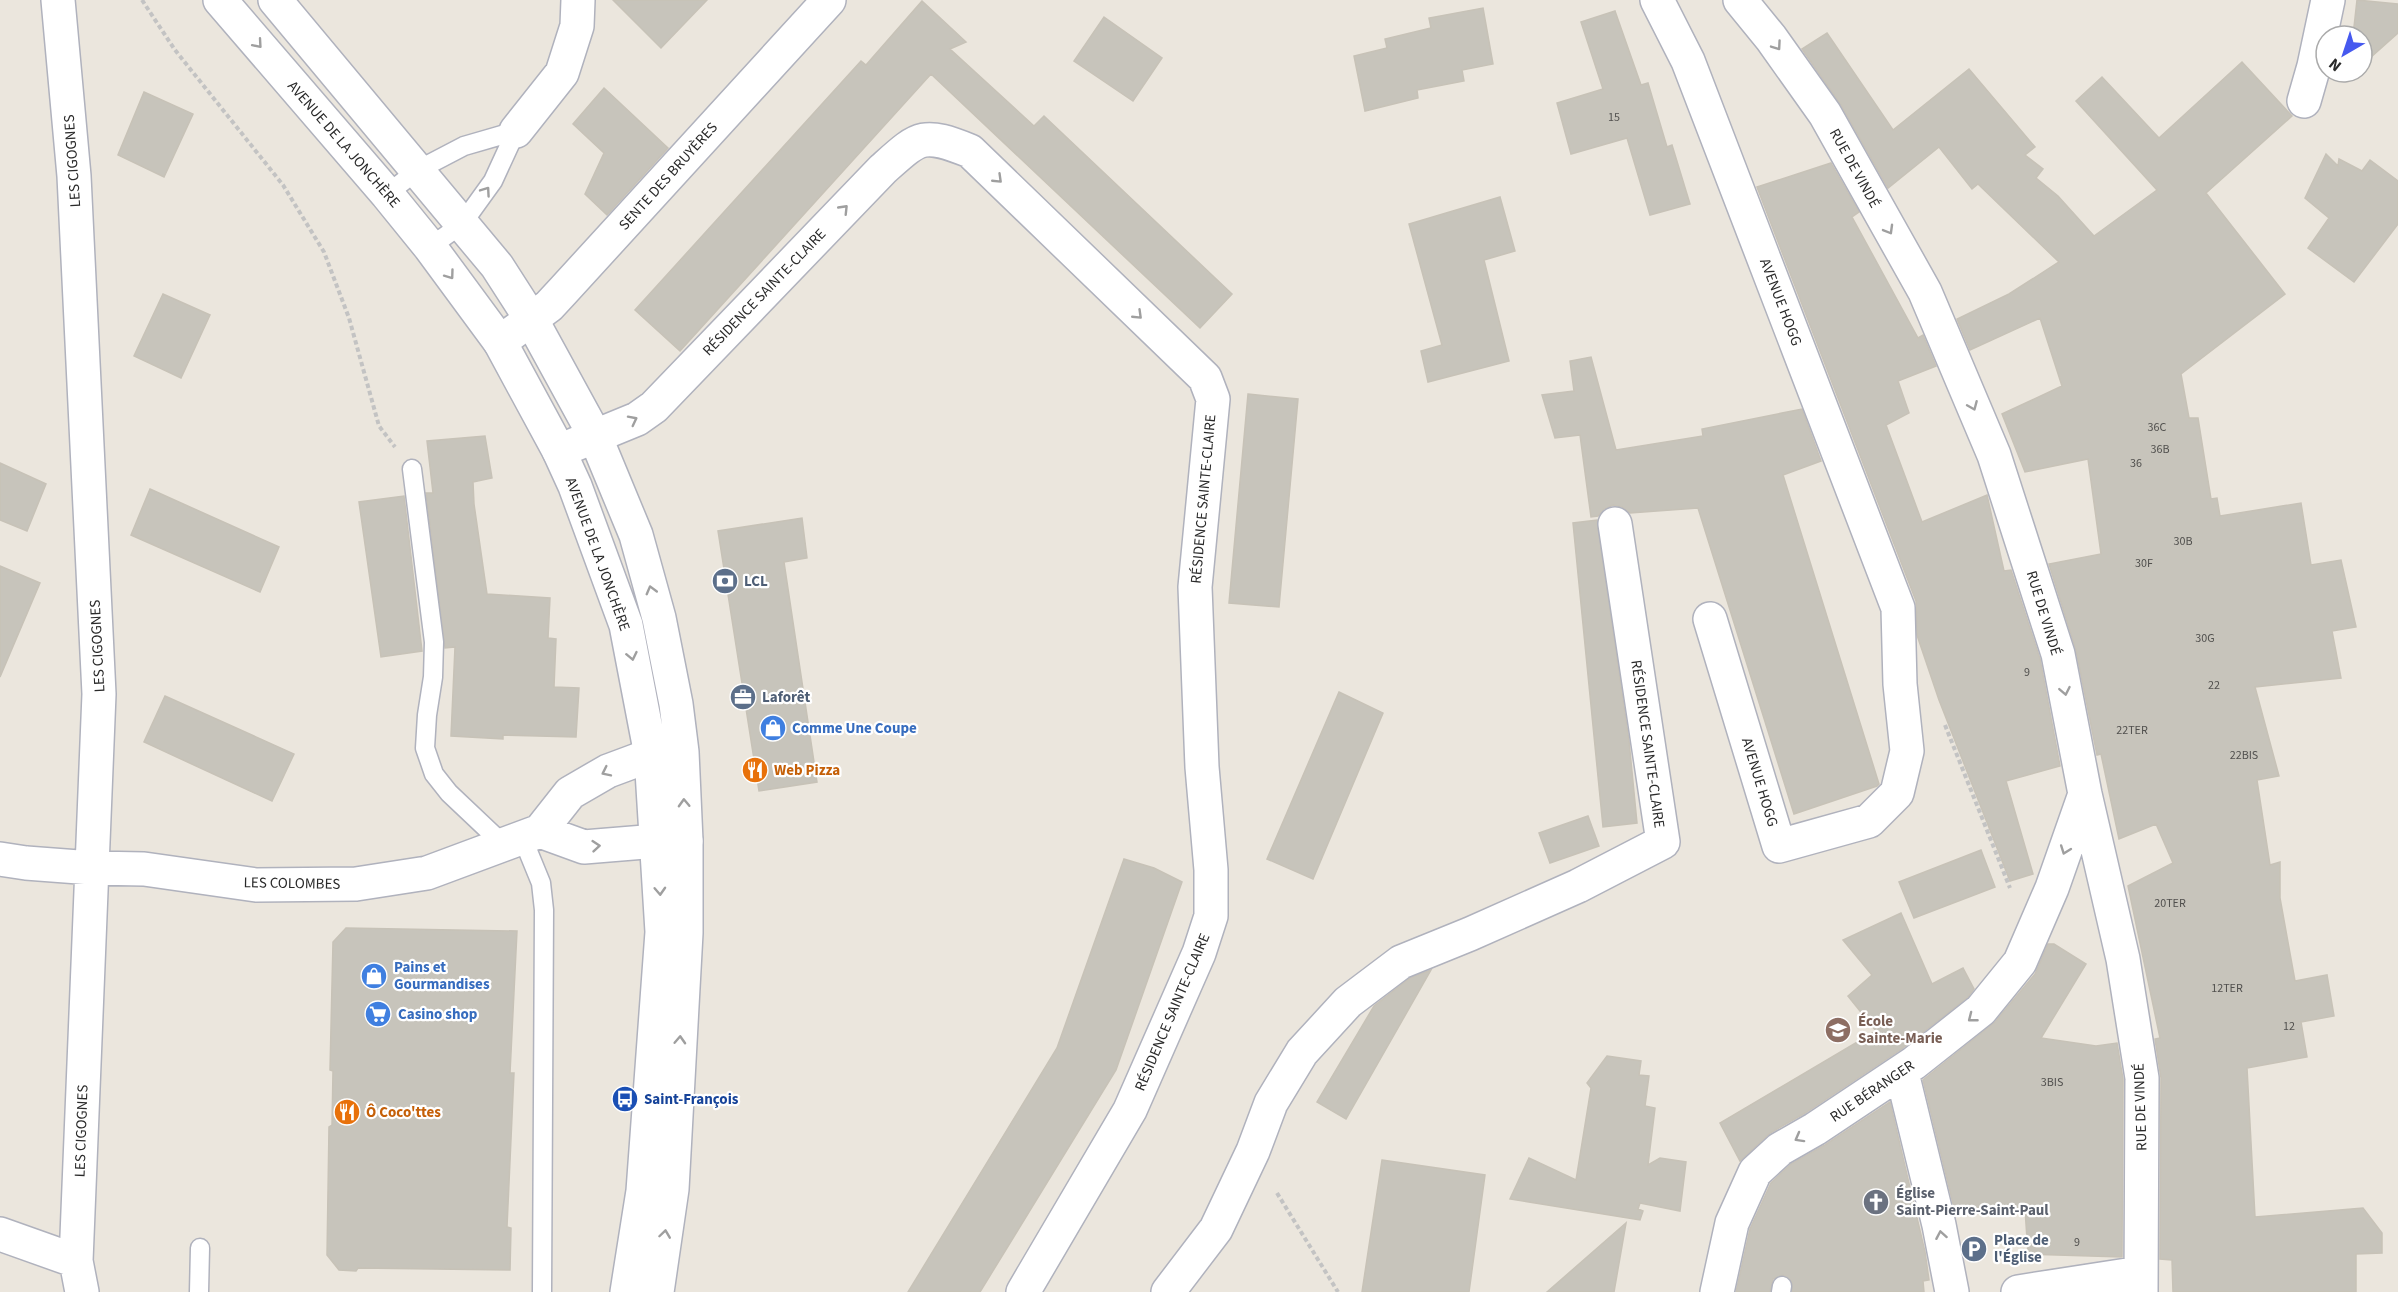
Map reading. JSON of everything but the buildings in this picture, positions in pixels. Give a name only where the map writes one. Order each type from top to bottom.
[{"type":"street","name":"LES CIGOGNES","points":[[58,0],[74,176],[99,694],[79,1277]]},
{"type":"street","name":"AVENUE DE LA JONCHÈRE","points":[[220,0],[387,194],[430,247],[500,342],[559,451],[575,486],[626,625],[667,754]]},
{"type":"street","name":"AVENUE DE LA JONCHÈRE","points":[[275,0],[497,266],[531,319],[596,436],[636,535],[658,618],[676,704],[667,754],[671,841],[686,933],[672,1189],[657,1292]]},
{"type":"street","points":[[516,131],[562,73],[577,26],[578,0]]},
{"type":"street","name":"SENTE DES BRUYÈRES","points":[[500,342],[562,292],[829,0]]},
{"type":"street","name":"AVENUE HOGG","points":[[1657,0],[1688,61],[1898,608],[1900,684],[1907,751],[1897,793],[1869,821],[1779,846],[1710,619]]},
{"type":"street","name":"RUE DE VINDÉ","points":[[1740,0],[1772,38],[1825,114],[1925,292],[1994,455],[2058,654],[2085,794],[2123,959],[2142,1078],[2140,1283]]},
{"type":"street","points":[[2304,101],[2328,0]]},
{"type":"street","name":"RÉSIDENCE SAINTE-CLAIRE","points":[[559,451],[637,419],[654,407],[883,169],[914,141],[940,139],[970,151],[1205,378],[1213,399],[1195,587],[1202,767],[1211,870],[1211,916],[1199,953],[1130,1110],[1023,1292]]},
{"type":"street","name":"RÉSIDENCE SAINTE-CLAIRE","points":[[1168,1292],[1216,1229],[1253,1151],[1271,1103],[1302,1052],[1348,1002],[1401,962],[1578,886],[1663,842],[1616,524]]},
{"type":"street","points":[[522,838],[570,793],[608,771],[667,754]]},
{"type":"street","name":"RUE BÉRANGER","points":[[1717,1292],[1732,1223],[1755,1172],[1780,1149],[1902,1073],[1981,1010],[2020,962],[2031,940],[2085,794]]},
{"type":"street","name":"LES COLOMBES","points":[[0,859],[92,868],[144,869],[256,885],[356,884],[427,873],[522,838]]},
{"type":"street","points":[[522,838],[584,847],[671,841]]},
{"type":"street","name":"AVENUE DE LA JONCHÈRE","points":[[627,1292],[643,1191],[671,841]]},
{"type":"street","points":[[1902,1073],[1939,1225],[1952,1292]]},
{"type":"street","points":[[0,1234],[79,1277]]},
{"type":"street","points":[[2018,1292],[2140,1283]]},
{"type":"lane","points":[[387,194],[418,170],[464,146],[516,131]]},
{"type":"lane","points":[[430,247],[462,224],[493,182],[516,131]]},
{"type":"lane","points":[[412,469],[434,642],[433,677],[425,748],[434,774],[449,793],[522,838],[541,883],[544,910],[542,1292]]},
{"type":"lane","points":[[199,1292],[200,1248]]},
{"type":"path","points":[[142,0],[175,50],[283,185],[324,252],[350,318],[379,426],[412,469]]},
{"type":"path","points":[[1942,718],[2031,940]]},
{"type":"path","points":[[1253,1151],[1288,1213],[1338,1292]]},
{"type":"place","name":"LCL","points":[[725,581]]},
{"type":"place","name":"Laforêt","points":[[743,697]]},
{"type":"place","name":"Comme Une Coupe","points":[[773,728]]},
{"type":"place","name":"Web Pizza","points":[[755,770]]},
{"type":"place","name":"Pains et Gourmandises","points":[[374,976]]},
{"type":"place","name":"Casino shop","points":[[378,1014]]},
{"type":"place","name":"École Sainte-Marie","points":[[1838,1030]]},
{"type":"place","name":"Saint-François","points":[[625,1099]]},
{"type":"place","name":"Ô Coco'ttes","points":[[347,1112]]},
{"type":"place","name":"Église Saint-Pierre-Saint-Paul","points":[[1876,1202]]},
{"type":"place","name":"Place de l'Église","points":[[1974,1249]]}]
